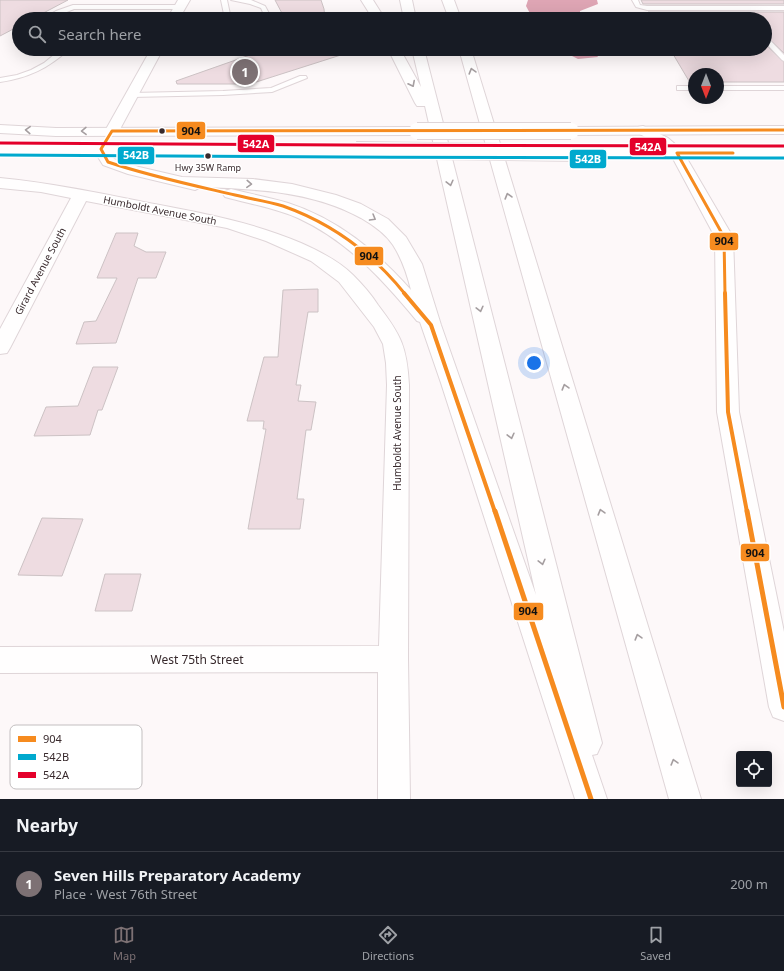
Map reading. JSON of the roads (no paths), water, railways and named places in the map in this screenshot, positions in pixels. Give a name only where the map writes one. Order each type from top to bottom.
[{"type":"main road","points":[[367,0],[374,12]]},
{"type":"main road","points":[[406,0],[409,12]]},
{"type":"main road","points":[[448,0],[452,12]]},
{"type":"main road","points":[[462,6],[462,12]]},
{"type":"main road","points":[[101,149],[153,56]]},
{"type":"main road","points":[[398,56],[437,132]]},
{"type":"main road","points":[[420,56],[600,799]]},
{"type":"main road","points":[[467,56],[685,799]]},
{"type":"main road","points":[[0,129],[56,132],[784,130]]},
{"type":"main road","points":[[643,130],[663,140],[677,153],[724,237],[728,412],[784,707]]},
{"type":"main road","points":[[0,149],[356,150],[584,153],[784,152]]},
{"type":"main road","points":[[101,149],[108,162],[134,171],[282,206],[321,223],[339,233],[367,254],[394,280],[431,325]]},
{"type":"main road","points":[[182,182],[253,184],[292,189],[336,201],[355,208],[382,223],[400,241],[412,264],[431,325],[455,390],[591,799]]},
{"type":"main road","name":"Humboldt Avenue South","points":[[0,184],[42,187],[80,194],[231,224],[272,237],[317,257],[346,278],[366,300],[384,326],[393,344],[397,363],[398,385],[393,658],[394,799]]},
{"type":"main road","name":"Girard Avenue South","points":[[0,348],[80,194]]},
{"type":"main road","name":"West 75th Street","points":[[0,660],[393,658]]},
{"type":"lane","points":[[224,0],[227,12]]},
{"type":"lane","points":[[234,0],[251,2],[263,7],[266,12]]},
{"type":"lane","points":[[635,0],[638,6],[647,8],[784,8]]},
{"type":"lane","points":[[732,0],[742,12]]},
{"type":"lane","points":[[58,12],[73,7],[182,4]]},
{"type":"lane","points":[[772,46],[784,59]]},
{"type":"lane","points":[[0,80],[16,78],[35,72],[56,56]]},
{"type":"lane","points":[[132,95],[223,94],[272,90],[303,78]]},
{"type":"lane","points":[[680,88],[688,88]]},
{"type":"lane","points":[[724,88],[784,88]]},
{"type":"place","name":"Seven Hills Preparatory Academy","points":[[245,72]]},
{"type":"place","name":"Hwy 35W Ramp","points":[[208,156]]}]
